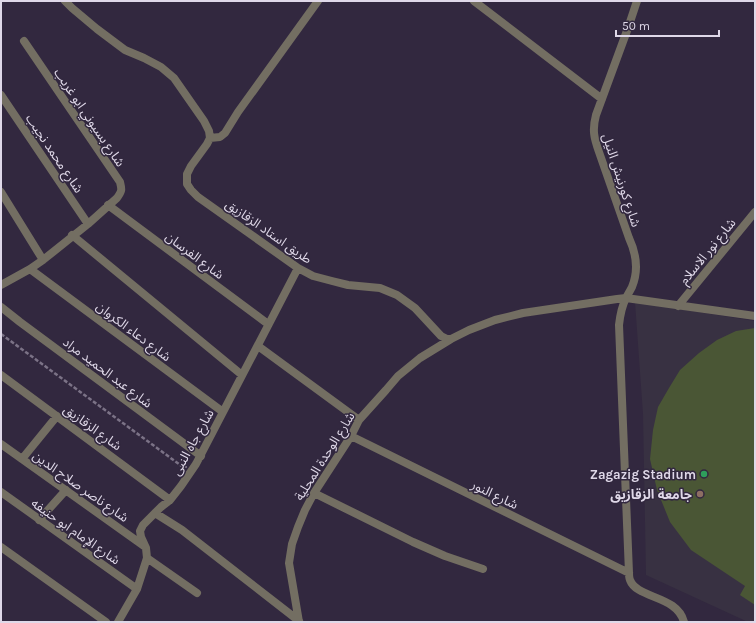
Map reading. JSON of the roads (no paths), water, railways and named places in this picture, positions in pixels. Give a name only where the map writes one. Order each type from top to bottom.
[{"type":"street","points":[[65,1],[96,29],[125,50],[161,67],[174,78],[204,120],[209,131],[210,138],[220,137],[225,133],[238,112],[318,1]]},
{"type":"street","points":[[474,1],[602,99]]},
{"type":"street","name":"شارع كورنيش النيل","points":[[628,573],[619,325],[626,298],[635,277],[636,267],[633,247],[595,140],[593,126],[637,1]]},
{"type":"street","name":"شارع بسيوني ابو غريب","points":[[1,286],[30,269],[88,224],[120,194],[122,189],[120,182],[24,42]]},
{"type":"street","name":"شارع محمد نجيب","points":[[1,95],[88,224]]},
{"type":"street","name":"طريق استاد الزقازيق","points":[[210,138],[187,174],[187,184],[198,197],[298,268],[313,276],[348,285],[380,288],[397,296],[415,308],[441,336],[451,339]]},
{"type":"street","points":[[1,192],[42,260]]},
{"type":"street","name":"شارع الفرسان","points":[[108,205],[268,324]]},
{"type":"street","name":"شارع نور الاسلام","points":[[678,306],[755,212]]},
{"type":"street","points":[[72,236],[242,375]]},
{"type":"street","name":"شارع جاه النبى","points":[[118,622],[137,589],[147,558],[146,548],[140,531],[143,525],[170,500],[201,456],[298,268]]},
{"type":"street","name":"شارع دعاء الكروان","points":[[30,269],[223,412]]},
{"type":"street","points":[[451,339],[495,320],[523,313],[626,298],[755,316]]},
{"type":"street","name":"شارع عبد الحميد مراد","points":[[1,307],[201,456]]},
{"type":"street","name":"شارع الوحدة المحلية","points":[[299,622],[289,563],[292,544],[298,527],[314,493],[351,436],[359,420],[398,376],[420,358],[451,339]]},
{"type":"street","points":[[258,346],[359,420]]},
{"type":"street","name":"شارع الزقازيق","points":[[1,375],[170,500]]},
{"type":"street","points":[[22,459],[57,416]]},
{"type":"street","name":"شارع النور","points":[[351,436],[628,573]]},
{"type":"street","name":"شارع ناصر صلاح الدين","points":[[1,444],[146,548]]},
{"type":"street","points":[[39,520],[66,490]]},
{"type":"street","name":"شارع الإمام ابو حنيفه","points":[[1,492],[137,589]]},
{"type":"street","points":[[314,493],[413,542],[445,556],[483,569]]},
{"type":"street","points":[[155,513],[182,530],[299,622]]},
{"type":"street","points":[[1,547],[106,622]]},
{"type":"street","points":[[147,558],[197,594]]},
{"type":"street","points":[[628,573],[630,580],[636,588],[676,608],[682,615],[684,622]]},
{"type":"place","name":"Zagazig Stadium","points":[[704,474]]},
{"type":"place","name":"جامعة الزقازيق","points":[[700,494]]}]
